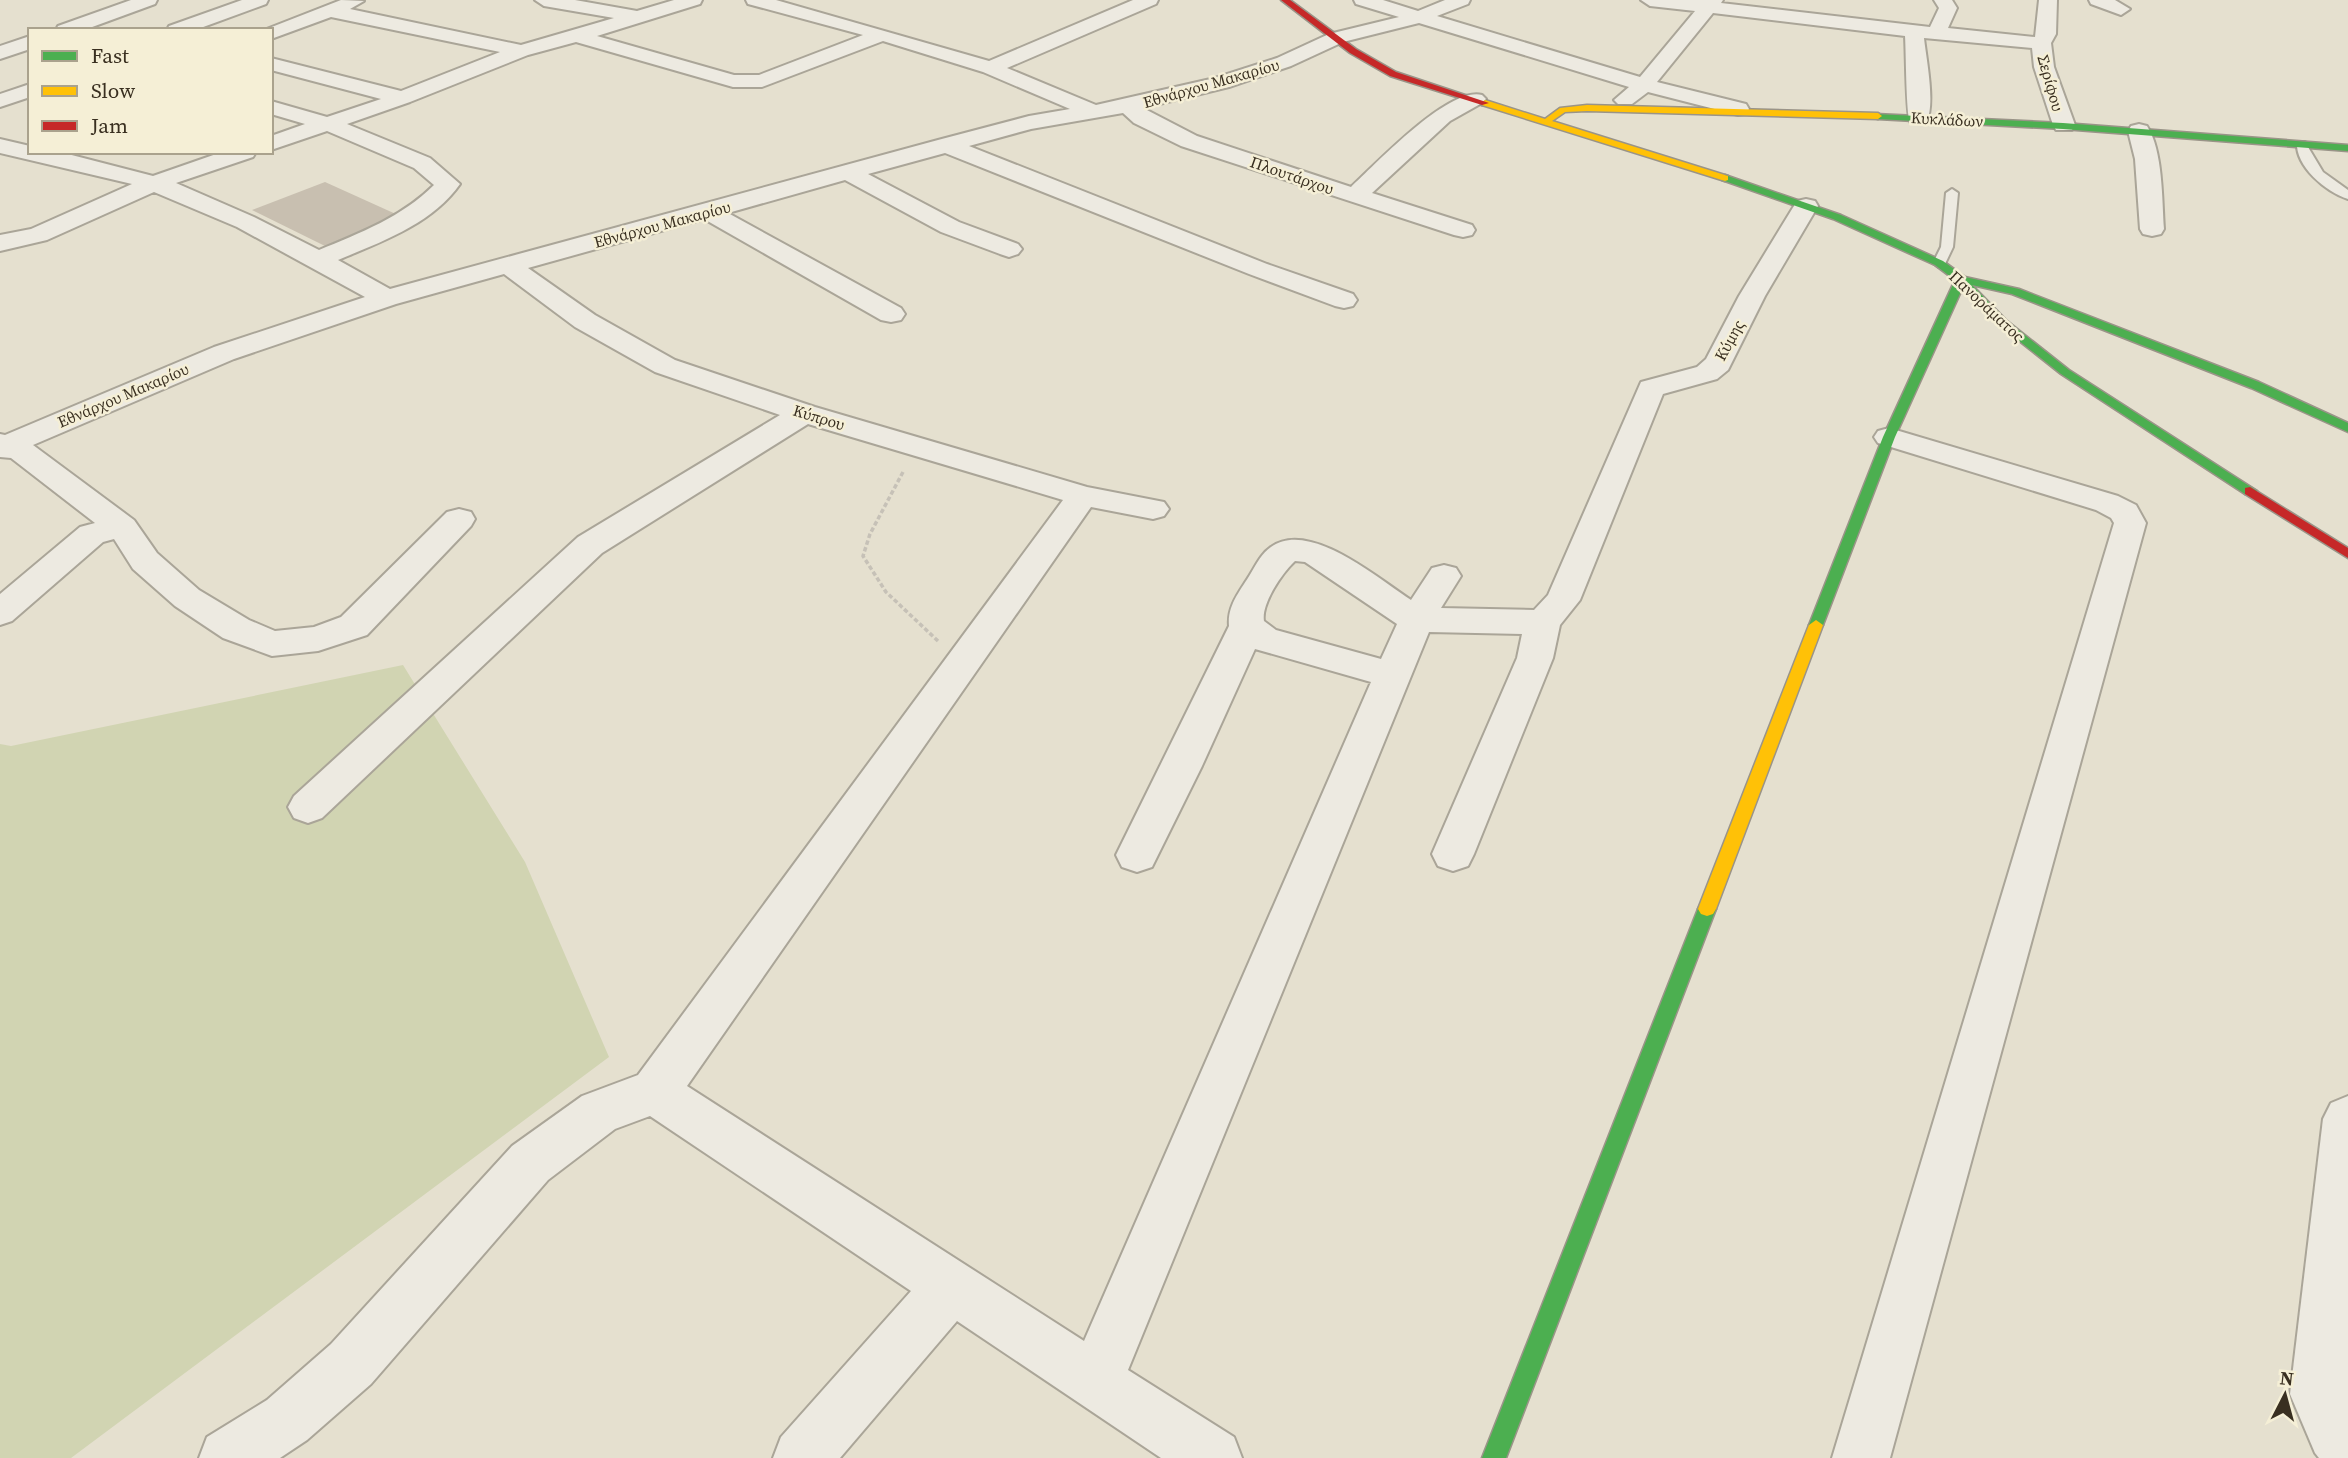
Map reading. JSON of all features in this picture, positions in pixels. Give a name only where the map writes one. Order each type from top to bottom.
[{"type":"street","points":[[71,28],[149,0]]},
{"type":"street","points":[[182,28],[259,0]]},
{"type":"street","points":[[273,32],[357,0]]},
{"type":"street","points":[[544,0],[640,17]]},
{"type":"street","points":[[273,142],[403,97],[521,51],[693,0]]},
{"type":"street","points":[[755,0],[990,68],[1094,112]]},
{"type":"street","points":[[990,68],[1149,0]]},
{"type":"street","name":"Πανοράματος","points":[[1285,0],[1304,6],[1336,38],[1371,63],[1393,74],[1548,120],[1806,206],[1939,263],[1961,279],[2003,323],[2065,372],[2348,554]]},
{"type":"street","points":[[1363,0],[1644,85],[1738,109]]},
{"type":"street","name":"Εθνάρχου Μακαρίου","points":[[2,445],[224,353],[387,298],[1029,123],[1127,106],[1234,79],[1284,62],[1336,38],[1417,18],[1461,0]]},
{"type":"street","points":[[1650,0],[1710,4],[1936,33],[2041,43]]},
{"type":"street","points":[[1936,33],[1948,8],[1943,0]]},
{"type":"street","name":"Σερίφου","points":[[2048,0],[2046,34],[2041,43],[2044,66],[2064,125]]},
{"type":"street","points":[[2098,0],[2121,9]]},
{"type":"street","points":[[1616,108],[1644,85],[1710,4]]},
{"type":"street","points":[[331,11],[521,51]]},
{"type":"street","points":[[1914,30],[1919,87],[1918,117]]},
{"type":"street","points":[[576,36],[748,83],[762,81],[882,35]]},
{"type":"street","points":[[0,53],[28,43]]},
{"type":"street","points":[[273,64],[403,97]]},
{"type":"street","points":[[0,101],[28,91]]},
{"type":"street","name":"Πλουτάρχου","points":[[1127,106],[1142,118],[1189,141],[1355,196],[1443,116],[1475,99]]},
{"type":"street","points":[[273,108],[328,124],[422,163],[448,184],[433,202],[406,222],[318,259]]},
{"type":"street","name":"Κυκλάδων","points":[[1548,120],[1563,110],[1738,109],[2064,125],[2348,148]]},
{"type":"street","points":[[2139,131],[2146,159],[2152,229]]},
{"type":"street","points":[[946,145],[1258,270],[1344,300]]},
{"type":"street","points":[[0,146],[28,153]]},
{"type":"street","points":[[33,154],[154,183],[214,208],[318,259],[387,298]]},
{"type":"street","points":[[0,243],[38,234],[154,183],[239,154]]},
{"type":"street","points":[[849,173],[950,227],[1009,249]]},
{"type":"street","points":[[1355,196],[1464,230]]},
{"type":"street","name":"Κύμης","points":[[1543,622],[1563,600],[1611,478],[1651,388],[1707,373],[1718,364],[1752,296],[1806,206]]},
{"type":"street","points":[[708,211],[763,245],[804,264],[891,314]]},
{"type":"street","name":"Κύπρου","points":[[509,266],[585,321],[665,366],[804,413],[1083,496],[1153,509]]},
{"type":"street","points":[[1494,1458],[1889,437],[1961,279],[2027,296],[2255,385],[2348,428]]},
{"type":"street","points":[[307,807],[590,545],[804,413]]},
{"type":"street","points":[[1861,1458],[2130,523],[2125,512],[2107,503],[1889,437]]},
{"type":"street","points":[[2,445],[22,451],[122,527],[145,561],[187,598],[236,629],[272,644],[318,639],[354,626],[459,519]]},
{"type":"street","points":[[228,1458],[287,1420],[351,1364],[530,1163],[599,1112],[655,1092],[1083,496]]},
{"type":"street","points":[[0,613],[92,534],[122,527]]},
{"type":"street","points":[[1137,855],[1247,626],[1245,612],[1275,561],[1284,552],[1299,550],[1315,553],[1416,620],[1543,622],[1535,659],[1453,854]]},
{"type":"street","points":[[1096,1380],[1416,620],[1444,576]]},
{"type":"street","points":[[1247,626],[1264,639],[1395,675]]},
{"type":"street","points":[[655,1092],[1213,1458]]},
{"type":"street","points":[[2348,1119],[2318,1394],[2335,1433],[2348,1446]]},
{"type":"street","points":[[802,1458],[951,1286]]},
{"type":"lane","points":[[2301,144],[2310,167],[2318,176],[2348,195]]},
{"type":"lane","points":[[1939,263],[1947,247],[1952,193]]},
{"type":"path","points":[[912,443],[911,457],[870,534],[863,556],[872,575],[892,601],[939,641],[971,655]]},
{"type":"green space","points":[[403,665],[525,862],[609,1057],[71,1458],[0,1458],[0,744],[11,746]]},
{"type":"building","points":[[325,182],[398,215],[325,246],[252,210]]},
{"type":"traffic: fast","points":[[1878,116],[2063,126],[2348,148]]},
{"type":"traffic: fast","points":[[1725,178],[1837,217],[1939,263],[1961,279],[2003,323],[2065,372],[2250,491]]},
{"type":"traffic: fast","points":[[1816,625],[1889,437],[1961,279],[2015,291],[2255,385],[2348,428]]},
{"type":"traffic: fast","points":[[1494,1458],[1707,909]]},
{"type":"traffic: slow","points":[[1485,103],[1725,178]]},
{"type":"traffic: slow","points":[[1549,119],[1563,110],[1587,108],[1878,116]]},
{"type":"traffic: slow","points":[[1707,909],[1816,625]]},
{"type":"traffic: jam","points":[[1285,0],[1353,51],[1393,74],[1485,103]]},
{"type":"traffic: jam","points":[[2250,491],[2348,554]]}]
